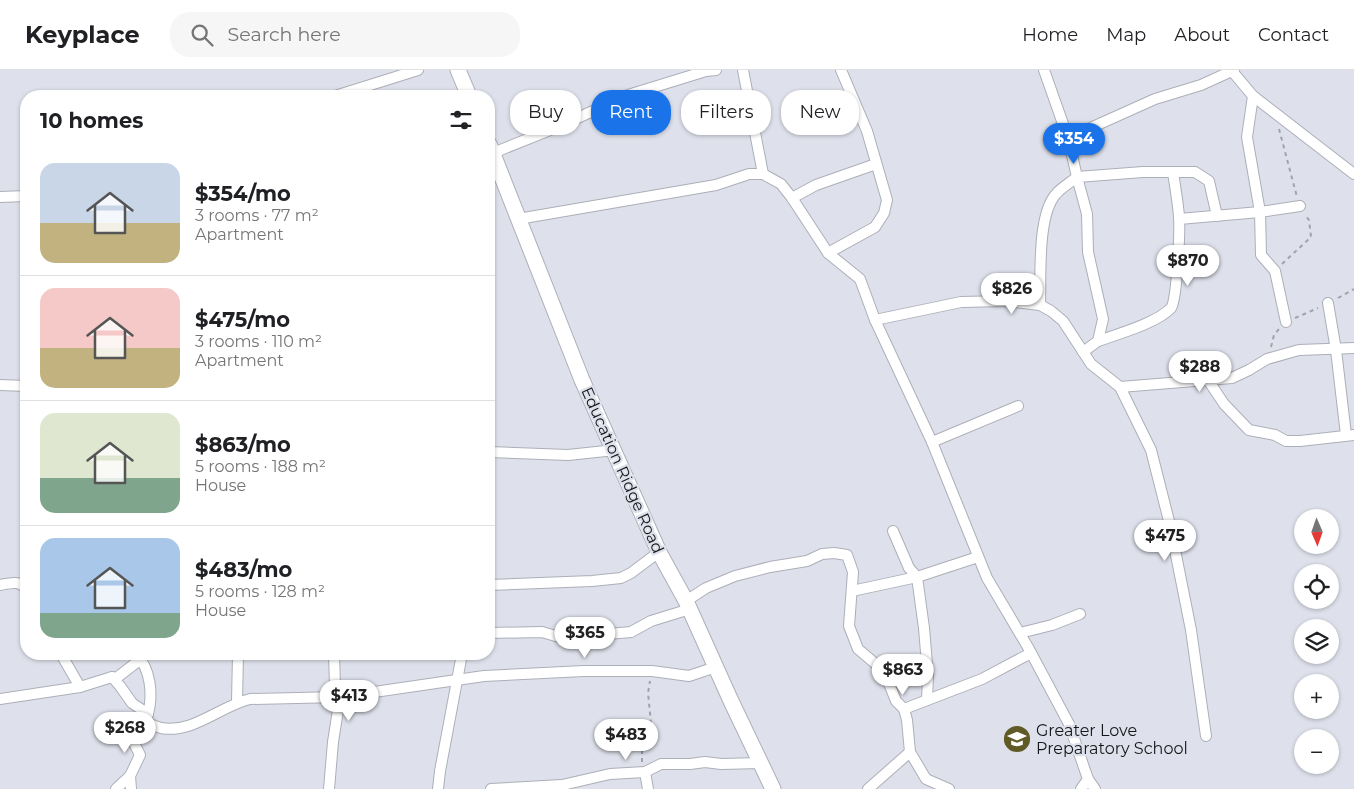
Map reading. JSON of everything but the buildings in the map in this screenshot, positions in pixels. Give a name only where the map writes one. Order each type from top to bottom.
[{"type":"main road","points":[[458,70],[466,90]]},
{"type":"main road","name":"Education Ridge Road","points":[[495,159],[582,380],[659,552],[688,605],[773,789]]},
{"type":"street","points":[[354,90],[418,70]]},
{"type":"street","points":[[495,147],[560,126],[628,95],[706,71],[716,70]]},
{"type":"street","points":[[743,70],[763,174]]},
{"type":"street","points":[[828,253],[875,227],[884,213],[887,200],[867,131],[841,70]]},
{"type":"street","points":[[1044,70],[1068,138],[1087,214],[1088,252],[1103,319],[1098,341]]},
{"type":"street","points":[[1068,138],[1155,99],[1201,85],[1233,70],[1253,96],[1354,174]]},
{"type":"street","points":[[1253,96],[1247,137],[1260,212],[1261,255],[1275,271],[1286,322]]},
{"type":"street","points":[[792,198],[816,185],[876,164]]},
{"type":"street","points":[[1040,306],[1042,238],[1047,213],[1055,194],[1077,177],[1142,172],[1195,172],[1209,181],[1217,216]]},
{"type":"street","points":[[1083,352],[1098,341],[1136,328],[1166,312],[1173,305],[1179,219],[1173,172]]},
{"type":"street","points":[[518,219],[716,185],[749,174],[763,174],[781,184],[828,253],[860,279],[875,320],[932,442],[987,578],[1020,633],[1069,724],[1088,779],[1095,789]]},
{"type":"street","points":[[0,197],[20,196]]},
{"type":"street","points":[[1179,219],[1260,212],[1300,206]]},
{"type":"street","points":[[875,320],[960,302],[1005,301],[1040,306],[1051,311],[1063,321],[1091,364],[1120,388],[1151,450],[1170,525],[1192,630],[1206,736]]},
{"type":"street","points":[[1208,380],[1224,404],[1249,430],[1275,435],[1286,440],[1300,441],[1350,435],[1328,304]]},
{"type":"street","points":[[1120,388],[1232,378],[1268,359],[1299,350],[1354,348]]},
{"type":"street","points":[[0,385],[20,386]]},
{"type":"street","points":[[932,442],[1018,406]]},
{"type":"street","points":[[495,452],[568,455],[614,450]]},
{"type":"street","points":[[893,531],[909,568],[916,577],[924,628],[928,676],[927,700]]},
{"type":"street","points":[[495,585],[621,578],[631,574],[659,552]]},
{"type":"street","points":[[495,633],[542,632],[559,637],[632,632],[651,621],[688,605],[706,588],[735,576],[770,567],[807,561],[822,554],[834,552],[847,555],[853,572],[849,626],[858,649],[884,671],[896,701],[904,709],[910,752],[926,779],[949,789]]},
{"type":"street","points":[[852,591],[916,577],[978,558]]},
{"type":"street","points":[[0,584],[16,582],[20,584]]},
{"type":"street","points":[[1020,633],[1052,625],[1080,614]]},
{"type":"street","points":[[904,709],[982,679],[1031,653]]},
{"type":"street","points":[[65,660],[80,687]]},
{"type":"street","points":[[0,699],[80,687],[112,677],[115,678],[134,660]]},
{"type":"street","points":[[116,789],[130,776],[140,755],[135,745],[151,700],[150,684],[140,660]]},
{"type":"street","points":[[237,702],[238,660]]},
{"type":"street","points":[[329,789],[333,742],[340,697],[334,686],[334,660]]},
{"type":"street","points":[[438,789],[461,660]]},
{"type":"street","points":[[112,677],[132,704],[145,717],[158,728],[170,729],[203,720],[237,702],[250,699],[340,697],[458,679],[584,671],[652,671],[689,676],[716,668]]},
{"type":"street","points":[[868,789],[910,752]]},
{"type":"street","points":[[491,789],[562,785],[610,774],[645,772],[661,764],[705,762],[761,764]]},
{"type":"street","points":[[645,772],[648,789]]},
{"type":"street","points":[[130,776],[131,789]]},
{"type":"street","points":[[1081,789],[1088,779]]},
{"type":"path","points":[[1268,359],[1274,335],[1286,322],[1328,304],[1354,289]]},
{"type":"path","points":[[645,772],[642,747],[651,723],[648,693],[652,671]]},
{"type":"place","name":"Greater Love Preparatory School","points":[[1017,739]]}]
